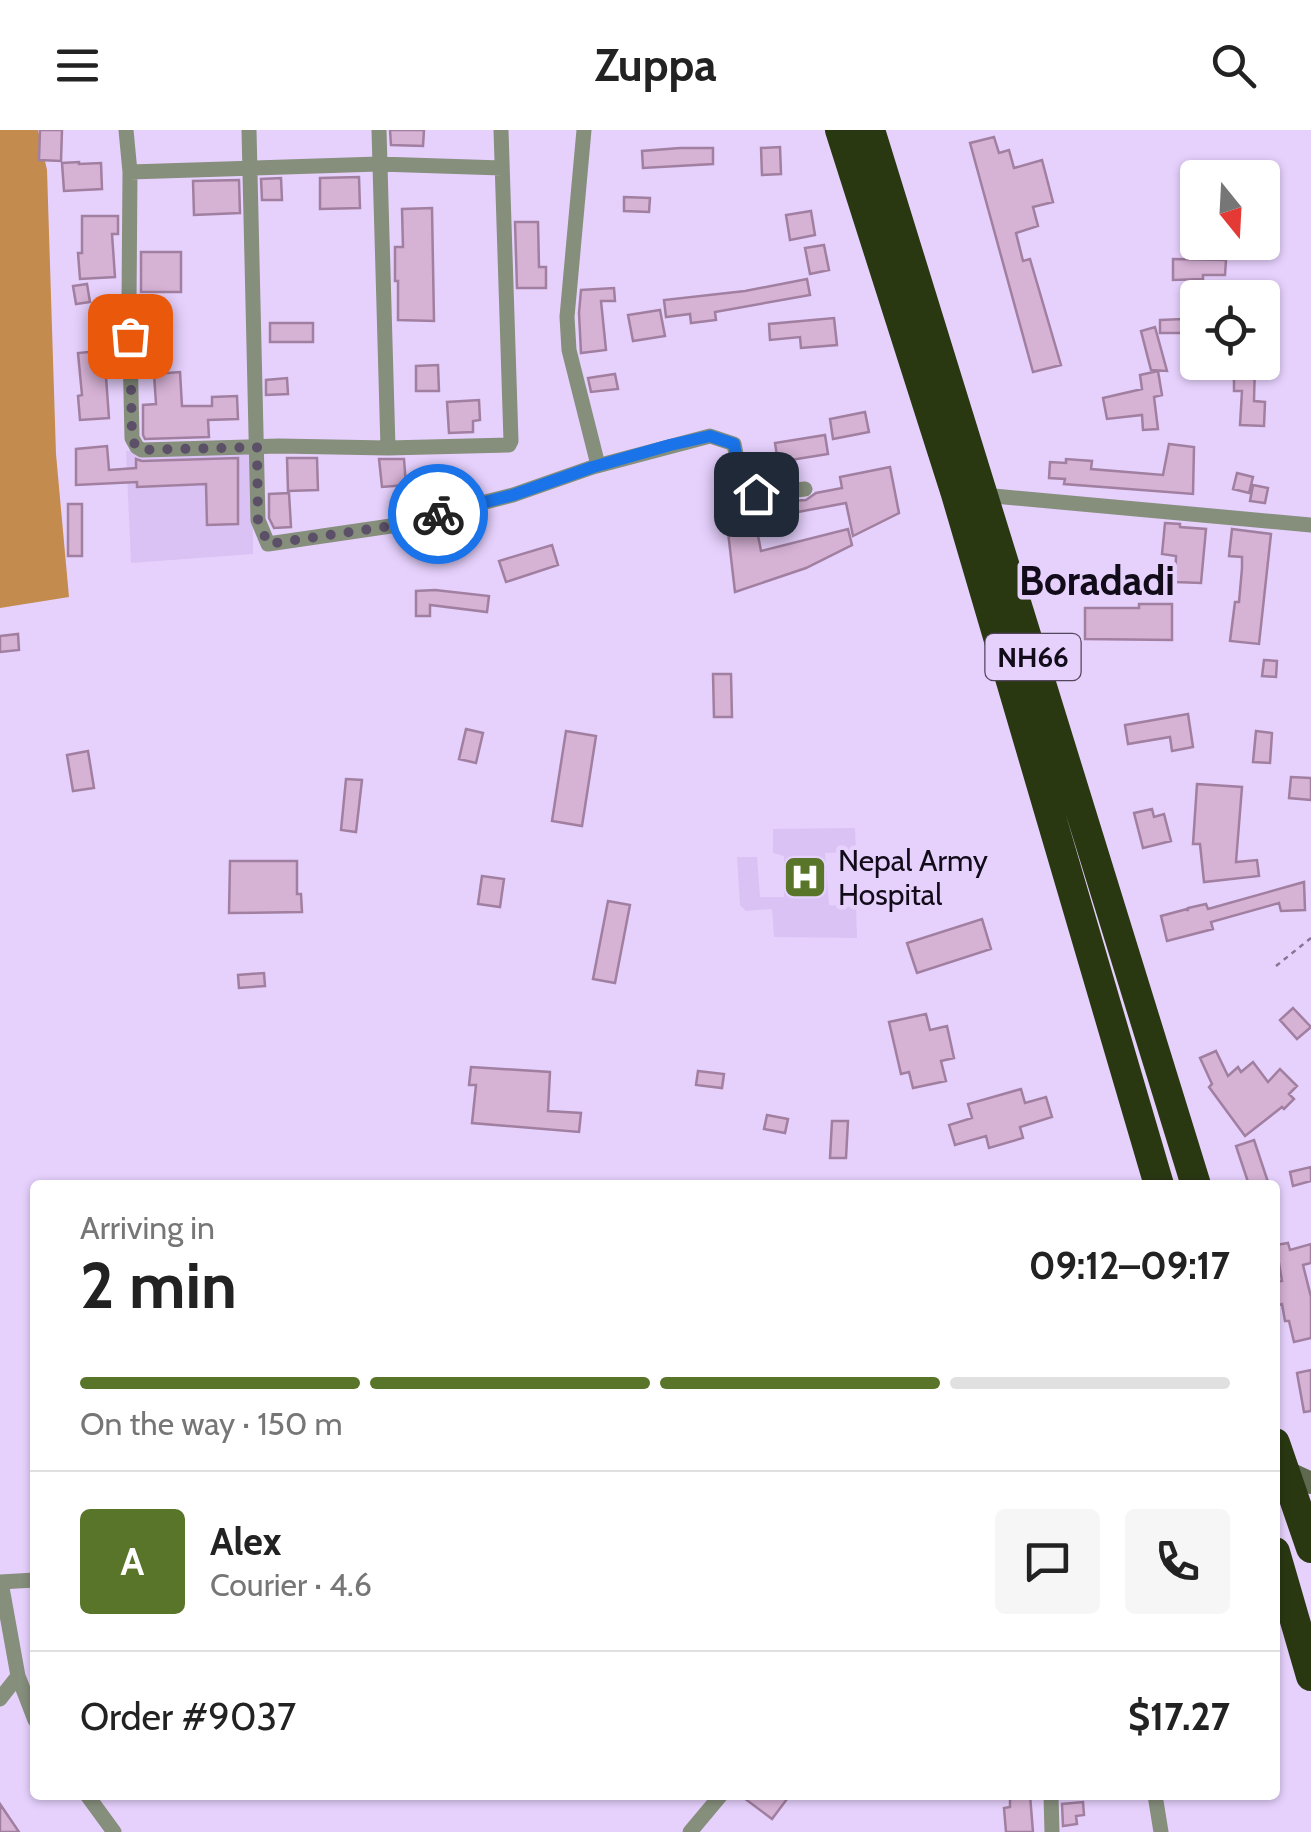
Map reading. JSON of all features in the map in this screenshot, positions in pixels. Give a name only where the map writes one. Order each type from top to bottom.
[{"type":"highway","name":"NH66","points":[[840,130],[956,494],[1159,1180]]},
{"type":"highway","name":"NH66","points":[[870,130],[1194,1180]]},
{"type":"highway","points":[[1280,1459],[1311,1548]]},
{"type":"highway","points":[[1280,1574],[1311,1676]]},
{"type":"main road","points":[[1280,1457],[1311,1483]]},
{"type":"street","points":[[126,130],[130,172],[132,438],[142,450],[505,447],[512,441],[500,130]]},
{"type":"street","points":[[249,130],[258,520],[268,544],[391,526],[513,495],[598,465],[710,436],[734,444],[740,476],[756,494],[805,489]]},
{"type":"street","points":[[379,130],[388,448]]},
{"type":"street","points":[[584,130],[567,316],[569,350],[598,465]]},
{"type":"street","points":[[130,172],[379,164],[502,168]]},
{"type":"street","points":[[983,495],[1311,525]]},
{"type":"street","points":[[30,1580],[1,1582],[18,1676],[30,1707]]},
{"type":"street","points":[[0,1699],[18,1676]]},
{"type":"street","points":[[90,1800],[114,1832]]},
{"type":"street","points":[[690,1832],[717,1800]]},
{"type":"street","points":[[1050,1800],[1052,1832]]},
{"type":"street","points":[[1156,1800],[1161,1832]]},
{"type":"path","points":[[1276,966],[1311,938]]},
{"type":"shaded area","points":[[0,130],[38,130],[47,170],[56,454],[69,597],[0,608]]},
{"type":"shaded area","points":[[126,451],[253,452],[253,554],[131,563]]},
{"type":"shaded area","name":"Nepal Army Hospital","points":[[855,828],[856,852],[825,853],[829,905],[856,907],[857,938],[774,937],[772,909],[746,911],[740,905],[737,857],[757,857],[760,897],[784,897],[784,856],[773,853],[773,829]]},
{"type":"building","points":[[40,130],[62,130],[61,161],[39,160]]},
{"type":"building","points":[[390,130],[424,130],[423,146],[391,145]]},
{"type":"building","points":[[994,137],[999,153],[1009,150],[1014,168],[1042,160],[1053,202],[1033,207],[1038,226],[1016,233],[1023,261],[1030,259],[1061,365],[1033,372],[970,143]]},
{"type":"building","points":[[780,147],[781,174],[762,175],[761,148]]},
{"type":"building","points":[[713,148],[713,164],[643,168],[642,151]]},
{"type":"building","points":[[62,163],[101,163],[102,189],[64,191]]},
{"type":"building","points":[[359,177],[360,208],[320,209],[320,178]]},
{"type":"building","points":[[281,178],[282,200],[262,200],[261,179]]},
{"type":"building","points":[[239,180],[240,213],[194,215],[193,181]]},
{"type":"building","points":[[624,197],[650,198],[649,212],[624,211]]},
{"type":"building","points":[[432,208],[434,321],[398,320],[395,247],[403,247],[402,209]]},
{"type":"building","points":[[811,211],[815,235],[790,240],[786,215]]},
{"type":"building","points":[[82,216],[118,216],[118,234],[112,234],[115,277],[80,279]]},
{"type":"building","points":[[515,222],[538,222],[539,267],[546,267],[546,288],[517,288]]},
{"type":"building","points":[[824,245],[829,270],[810,274],[805,248]]},
{"type":"building","points":[[141,252],[181,252],[181,292],[141,292]]},
{"type":"building","points":[[1173,259],[1226,260],[1225,275],[1173,280]]},
{"type":"building","points":[[807,279],[810,295],[715,312],[716,320],[691,323],[690,314],[666,317],[664,300]]},
{"type":"building","points":[[87,284],[90,302],[76,304],[73,286]]},
{"type":"building","points":[[614,288],[615,301],[601,301],[606,350],[581,353],[581,290]]},
{"type":"building","points":[[660,310],[665,336],[633,341],[628,315]]},
{"type":"building","points":[[834,318],[837,345],[801,348],[800,337],[770,340],[769,324]]},
{"type":"building","points":[[1180,319],[1180,333],[1160,333],[1160,320]]},
{"type":"building","points":[[270,323],[313,323],[313,342],[270,342]]},
{"type":"building","points":[[1155,327],[1167,371],[1151,370],[1141,331]]},
{"type":"building","points":[[107,350],[109,418],[80,420],[78,353]]},
{"type":"building","points":[[438,365],[439,391],[416,391],[416,366]]},
{"type":"building","points":[[1158,371],[1162,395],[1154,397],[1158,429],[1143,430],[1142,415],[1107,419],[1103,398],[1142,389],[1140,375]]},
{"type":"building","points":[[180,372],[182,406],[212,406],[212,397],[237,396],[238,419],[208,420],[209,437],[145,439],[143,405],[156,404],[154,374]]},
{"type":"building","points":[[615,374],[618,389],[591,392],[588,378]]},
{"type":"building","points":[[287,378],[288,394],[266,395],[266,380]]},
{"type":"building","points":[[1234,380],[1255,380],[1254,401],[1265,402],[1264,426],[1240,425],[1242,391],[1234,391]]},
{"type":"building","points":[[479,400],[480,420],[473,421],[473,432],[449,433],[447,402]]},
{"type":"building","points":[[865,412],[869,432],[833,439],[830,419]]},
{"type":"building","points":[[825,435],[828,454],[778,462],[775,443]]},
{"type":"building","points":[[1169,444],[1194,447],[1193,494],[1064,484],[1065,479],[1049,478],[1050,462],[1066,463],[1066,459],[1092,461],[1091,469],[1163,475]]},
{"type":"building","points":[[107,446],[109,470],[136,468],[136,459],[238,458],[238,524],[207,525],[206,484],[76,485],[76,449]]},
{"type":"building","points":[[287,458],[317,458],[318,490],[288,491]]},
{"type":"building","points":[[379,459],[404,459],[406,485],[382,487]]},
{"type":"building","points":[[890,467],[899,513],[853,536],[846,503],[755,520],[761,551],[848,529],[852,545],[806,568],[735,592],[725,506],[806,500],[816,493],[842,488],[840,477]]},
{"type":"building","points":[[1237,473],[1253,477],[1249,493],[1233,489]]},
{"type":"building","points":[[1253,485],[1268,488],[1265,503],[1250,501]]},
{"type":"building","points":[[289,493],[291,527],[274,528],[269,518],[269,494]]},
{"type":"building","points":[[68,504],[82,504],[82,556],[68,556]]},
{"type":"building","points":[[1165,523],[1206,529],[1201,583],[1175,582],[1176,556],[1162,554]]},
{"type":"building","points":[[1232,529],[1271,534],[1259,644],[1230,641],[1242,568],[1242,557],[1229,556]]},
{"type":"building","points":[[552,545],[558,565],[506,582],[499,561]]},
{"type":"building","points":[[416,591],[489,596],[487,612],[430,605],[430,616],[416,616]]},
{"type":"building","points":[[1139,604],[1172,604],[1172,640],[1085,639],[1085,608],[1139,608]]},
{"type":"building","points":[[18,634],[19,650],[0,652],[0,636]]},
{"type":"building","points":[[1264,660],[1277,661],[1276,677],[1262,676]]},
{"type":"building","points":[[713,674],[731,674],[732,717],[714,717]]},
{"type":"building","points":[[1188,714],[1193,747],[1172,751],[1170,737],[1128,744],[1125,725]]},
{"type":"building","points":[[466,729],[483,733],[476,763],[459,759]]},
{"type":"building","points":[[566,731],[596,736],[582,826],[552,821]]},
{"type":"building","points":[[1256,731],[1272,733],[1270,763],[1253,762]]},
{"type":"building","points":[[88,751],[94,788],[73,791],[67,755]]},
{"type":"building","points":[[1291,777],[1311,778],[1311,800],[1289,798]]},
{"type":"building","points":[[346,779],[362,780],[356,832],[341,830]]},
{"type":"building","points":[[1197,784],[1242,787],[1236,862],[1257,860],[1259,876],[1204,882],[1200,844],[1193,844]]},
{"type":"building","points":[[1152,809],[1154,817],[1164,814],[1171,841],[1143,848],[1134,813]]},
{"type":"building","points":[[230,861],[297,861],[297,894],[301,894],[302,912],[229,913]]},
{"type":"building","points":[[482,876],[504,879],[500,907],[478,904]]},
{"type":"building","points":[[1304,882],[1305,910],[1281,911],[1279,903],[1211,922],[1213,929],[1167,941],[1161,916],[1206,904],[1208,909]]},
{"type":"building","points":[[608,901],[630,905],[615,983],[593,979]]},
{"type":"building","points":[[982,919],[991,949],[917,973],[907,943]]},
{"type":"building","points":[[264,973],[265,986],[239,988],[238,975]]},
{"type":"building","points":[[1293,1008],[1311,1027],[1297,1039],[1280,1020]]},
{"type":"building","points":[[926,1014],[930,1030],[947,1026],[954,1058],[941,1061],[946,1081],[913,1088],[909,1072],[901,1074],[889,1022]]},
{"type":"building","points":[[1216,1051],[1228,1076],[1253,1062],[1268,1082],[1280,1069],[1297,1086],[1289,1094],[1294,1099],[1245,1136],[1209,1087],[1212,1084],[1200,1058]]},
{"type":"building","points":[[471,1067],[550,1072],[548,1111],[581,1113],[579,1132],[472,1123],[476,1085],[469,1085]]},
{"type":"building","points":[[698,1071],[724,1074],[722,1088],[696,1085]]},
{"type":"building","points":[[1021,1089],[1025,1103],[1046,1097],[1052,1117],[1020,1127],[1023,1138],[989,1148],[986,1136],[955,1145],[949,1125],[972,1118],[968,1104]]},
{"type":"building","points":[[767,1115],[788,1119],[785,1133],[764,1129]]},
{"type":"building","points":[[832,1121],[848,1121],[846,1158],[830,1158]]},
{"type":"building","points":[[1254,1140],[1267,1180],[1247,1180],[1236,1146]]},
{"type":"building","points":[[1311,1167],[1311,1181],[1293,1186],[1290,1172]]},
{"type":"building","points":[[1288,1243],[1290,1250],[1311,1244],[1311,1263],[1303,1265],[1311,1297],[1311,1338],[1294,1342],[1280,1305],[1280,1244]]},
{"type":"building","points":[[1311,1370],[1311,1411],[1304,1412],[1297,1373]]},
{"type":"building","points":[[747,1800],[786,1800],[772,1819]]},
{"type":"building","points":[[1010,1800],[1030,1800],[1033,1832],[1006,1832],[1004,1808],[1010,1807]]},
{"type":"building","points":[[1083,1802],[1084,1815],[1076,1816],[1077,1824],[1063,1826],[1062,1804]]},
{"type":"building","points":[[0,1804],[19,1832],[0,1832]]},
{"type":"way so far","points":[[130,336],[132,438],[136,447],[257,447],[258,520],[268,544],[391,526],[438,514]]},
{"type":"place","name":"Nepal Army Hospital","points":[[805,877]]},
{"type":"district","name":"Boradadi","points":[[1097,580]]},
{"type":"route","points":[[438,514],[710,436],[734,444],[740,476],[756,494]]}]
